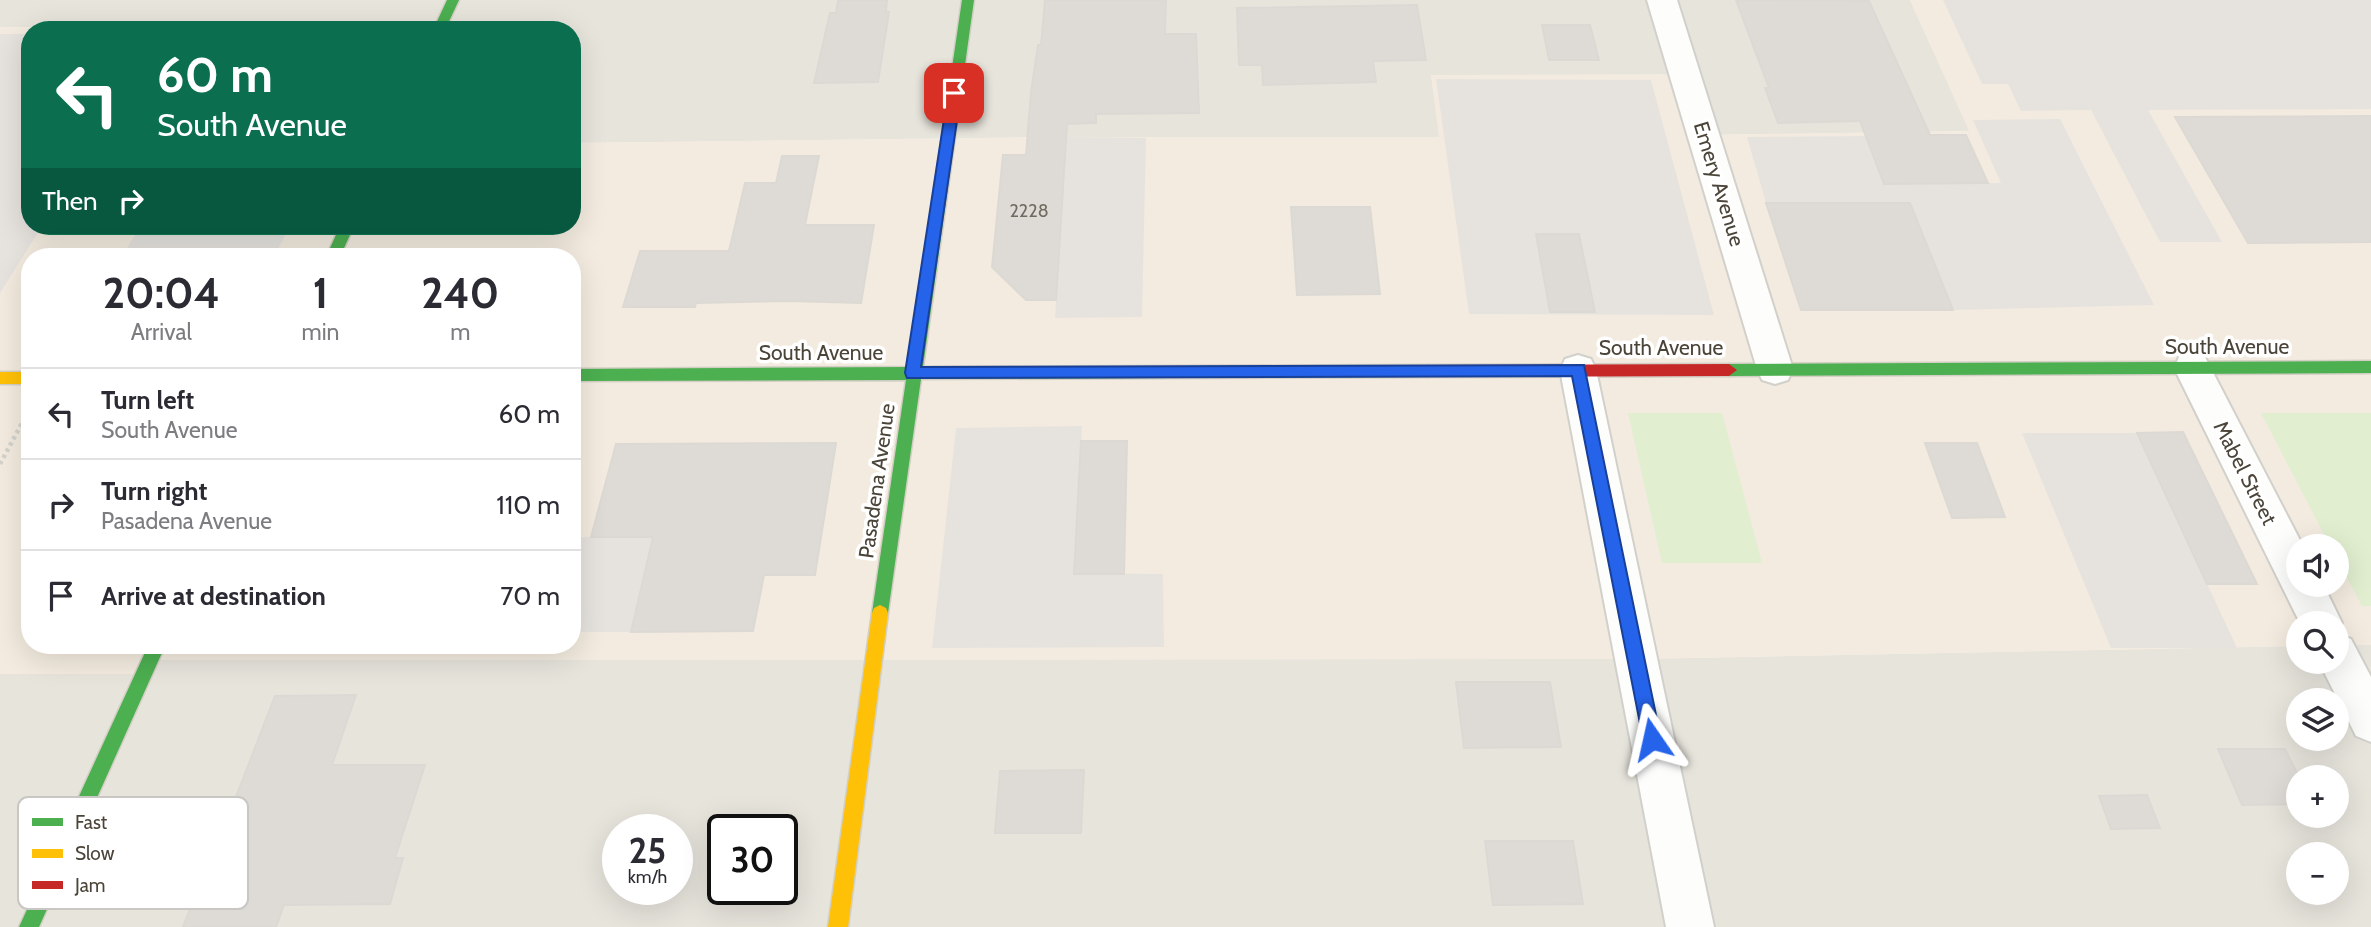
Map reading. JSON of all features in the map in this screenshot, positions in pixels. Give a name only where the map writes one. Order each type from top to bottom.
[{"type":"main road","points":[[443,21],[453,0]]},
{"type":"main road","name":"Pasadena Avenue","points":[[838,927],[913,373],[968,0]]},
{"type":"main road","name":"South Avenue","points":[[581,375],[2371,367]]},
{"type":"main road","points":[[0,379],[21,378]]},
{"type":"main road","points":[[88,797],[152,654]]},
{"type":"main road","points":[[29,927],[37,909]]},
{"type":"street","name":"Emery Avenue","points":[[1662,0],[1775,369]]},
{"type":"street","name":"Mabel Street","points":[[2192,368],[2286,553]]},
{"type":"street","points":[[1578,370],[1690,927]]},
{"type":"street","points":[[2347,674],[2371,721]]},
{"type":"path","points":[[0,464],[21,425]]},
{"type":"shaded area","points":[[0,0],[1910,0],[1970,131],[1703,135],[1431,75],[1440,137],[1066,137],[581,143],[581,21],[21,21],[21,27],[0,27]]},
{"type":"shaded area","points":[[1910,0],[2371,0],[2371,645],[2349,645],[2349,611],[2286,611],[2286,646],[1636,659],[150,660],[143,674],[0,674],[0,27],[21,27],[21,235],[581,235],[581,143],[1066,137],[1439,137],[1431,75],[1685,74],[1704,135],[1969,131]]},
{"type":"shaded area","points":[[1943,0],[2371,0],[2371,109],[2148,110],[2222,242],[2160,242],[2091,110],[2021,111],[2008,84],[1982,84]]},
{"type":"shaded area","points":[[0,34],[21,34],[21,235],[36,235],[28,248],[21,248],[21,260],[0,293]]},
{"type":"shaded area","points":[[1436,79],[1651,80],[1714,315],[1469,314]]},
{"type":"shaded area","points":[[2060,119],[2154,305],[1953,310],[1910,203],[1766,203],[1747,137],[1865,136],[1885,184],[2001,183],[1973,120]]},
{"type":"shaded area","points":[[1066,137],[1146,138],[1142,317],[1055,318]]},
{"type":"shaded area","points":[[135,235],[285,235],[279,248],[127,248]]},
{"type":"shaded area","points":[[1082,426],[1075,573],[1163,574],[1164,647],[932,648],[956,428]]},
{"type":"shaded area","points":[[2022,433],[2137,433],[2237,648],[2111,648]]},
{"type":"shaded area","points":[[581,537],[653,537],[631,632],[581,632]]},
{"type":"shaded area","points":[[2349,645],[2371,645],[2371,927],[0,927],[0,674],[143,674],[150,660],[1636,659],[2286,646],[2286,674],[2349,674]]},
{"type":"green space","points":[[1628,413],[1722,413],[1762,563],[1662,563]]},
{"type":"green space","points":[[2261,413],[2371,413],[2371,606],[2362,606],[2349,582],[2349,534],[2324,534]]},
{"type":"building","points":[[838,0],[887,0],[886,12],[889,12],[878,82],[814,83],[830,13],[836,13]]},
{"type":"building","points":[[1045,0],[1166,0],[1165,34],[1196,34],[1199,113],[1096,114],[1096,123],[1067,124],[1056,300],[1026,300],[992,267],[1003,155],[1026,155],[1031,92],[1038,45],[1041,45]]},
{"type":"building","points":[[1736,0],[1869,1],[1930,135],[1966,135],[1988,183],[1884,184],[1860,121],[1778,123],[1765,88],[1769,88]]},
{"type":"building","points":[[1417,5],[1426,60],[1373,61],[1376,82],[1263,85],[1262,65],[1239,65],[1237,8]]},
{"type":"building","points":[[1542,25],[1590,25],[1599,60],[1549,60]]},
{"type":"building","points":[[2371,116],[2371,242],[2248,243],[2175,117]]},
{"type":"building","points":[[782,156],[819,156],[805,225],[874,225],[861,303],[790,301],[696,303],[695,307],[623,307],[640,251],[729,251],[745,183],[776,183]]},
{"type":"building","points":[[1766,203],[1910,203],[1953,310],[1801,310]]},
{"type":"building","points":[[1291,207],[1370,207],[1380,294],[1297,295]]},
{"type":"building","points":[[1536,234],[1579,234],[1595,312],[1550,312]]},
{"type":"building","points":[[2183,432],[2257,584],[2207,584],[2137,433]]},
{"type":"building","points":[[1081,441],[1127,441],[1124,574],[1074,574]]},
{"type":"building","points":[[836,443],[815,575],[764,575],[753,631],[631,632],[653,537],[591,537],[616,444]]},
{"type":"building","points":[[1925,443],[1977,443],[2005,517],[1952,518]]},
{"type":"building","points":[[1456,682],[1550,682],[1561,747],[1464,748]]},
{"type":"building","points":[[356,695],[332,765],[425,765],[395,858],[403,858],[390,904],[284,905],[276,927],[183,927],[190,909],[248,909],[248,797],[236,797],[275,696]]},
{"type":"building","points":[[2218,749],[2285,749],[2293,765],[2286,765],[2286,804],[2242,805]]},
{"type":"building","points":[[1084,770],[1081,833],[995,833],[1000,771]]},
{"type":"building","points":[[2147,795],[2160,828],[2111,829],[2099,796]]},
{"type":"building","points":[[1485,841],[1573,841],[1583,904],[1493,905]]},
{"type":"traffic: fast","points":[[443,21],[453,0]]},
{"type":"traffic: fast","points":[[880,613],[968,0]]},
{"type":"traffic: fast","points":[[337,248],[343,235]]},
{"type":"traffic: fast","points":[[1729,370],[2371,367]]},
{"type":"traffic: fast","points":[[581,375],[1428,371]]},
{"type":"traffic: fast","points":[[88,797],[152,654]]},
{"type":"traffic: fast","points":[[29,927],[37,909]]},
{"type":"traffic: slow","points":[[0,378],[21,378]]},
{"type":"traffic: slow","points":[[838,927],[880,613]]},
{"type":"traffic: jam","points":[[1428,371],[1729,370]]},
{"type":"route","points":[[954,93],[913,373],[1578,370],[1652,739]]}]
